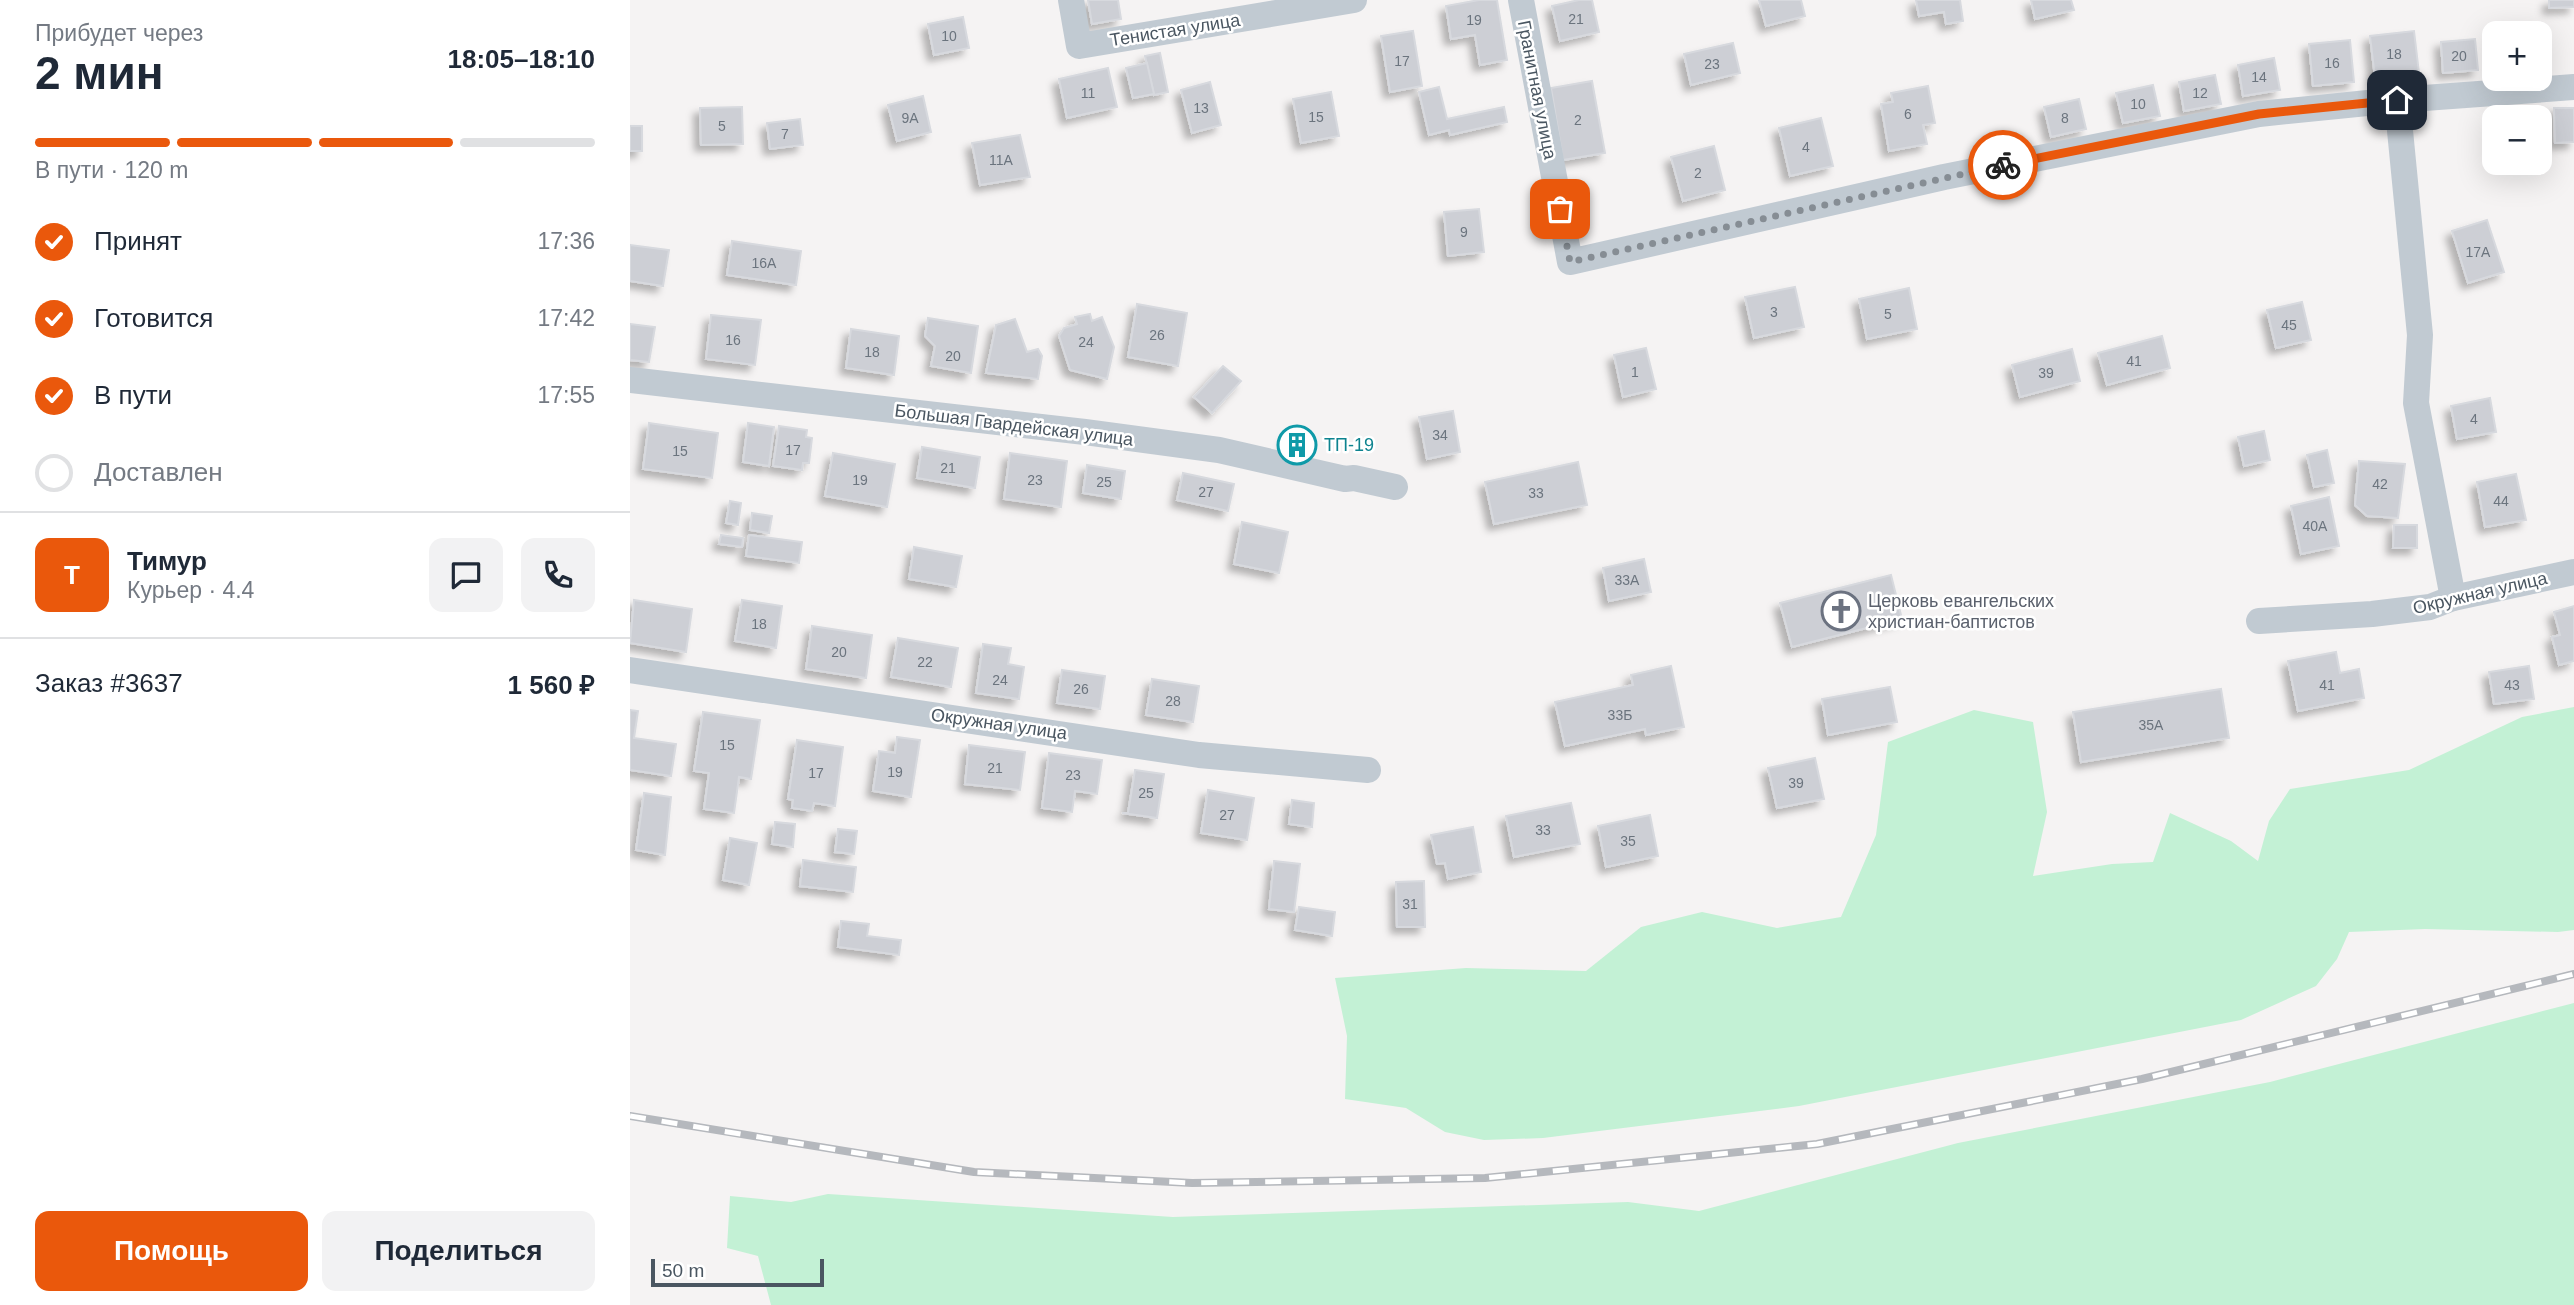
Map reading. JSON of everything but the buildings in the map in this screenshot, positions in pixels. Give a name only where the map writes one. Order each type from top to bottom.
[{"type":"street","name":"Тенистая улица","points":[[1071,0],[1079,46],[1354,0]]},
{"type":"street","name":"Гранитная улица","points":[[1521,0],[1570,262],[1944,177],[2245,116],[2397,100]]},
{"type":"street","points":[[2454,598],[2416,403],[2420,335],[2397,100],[2574,87]]},
{"type":"street","name":"Большая Гвардейская улица","points":[[630,380],[1219,450],[1345,479],[1354,478],[1395,487]]},
{"type":"street","name":"Окружная улица","points":[[2259,621],[2372,614],[2430,607],[2454,598],[2574,572]]},
{"type":"street","name":"Окружная улица","points":[[630,670],[1199,755],[1368,770]]},
{"type":"green space","points":[[2574,707],[2574,930],[2558,932],[2425,929],[2349,932],[2337,959],[2316,986],[2241,1020],[1799,1106],[1543,1138],[1484,1140],[1445,1132],[1406,1108],[1345,1099],[1347,1036],[1335,978],[1466,968],[1586,971],[1641,927],[1702,912],[1777,928],[1841,917],[1876,835],[1888,742],[1974,710],[2033,722],[2047,812],[2033,876],[2112,864],[2153,862],[2170,813],[2231,841],[2258,861],[2269,821],[2290,789],[2409,770],[2522,717]]},
{"type":"green space","points":[[2574,1003],[2574,1305],[771,1305],[758,1256],[727,1248],[730,1196],[791,1202],[828,1194],[1173,1217],[1628,1202],[1699,1211],[1958,1143],[2270,1082]]},
{"type":"railway","points":[[630,1116],[974,1172],[1192,1183],[1485,1178],[1817,1144],[2142,1079],[2574,974]]},
{"type":"way so far","points":[[1560,209],[1570,262],[2003,165]]},
{"type":"place","name":"ТП-19","points":[[1297,445]]},
{"type":"place","name":"Церковь евангельских христиан-баптистов","points":[[1841,611]]},
{"type":"route","points":[[2003,165],[2259,114],[2397,100]]}]
